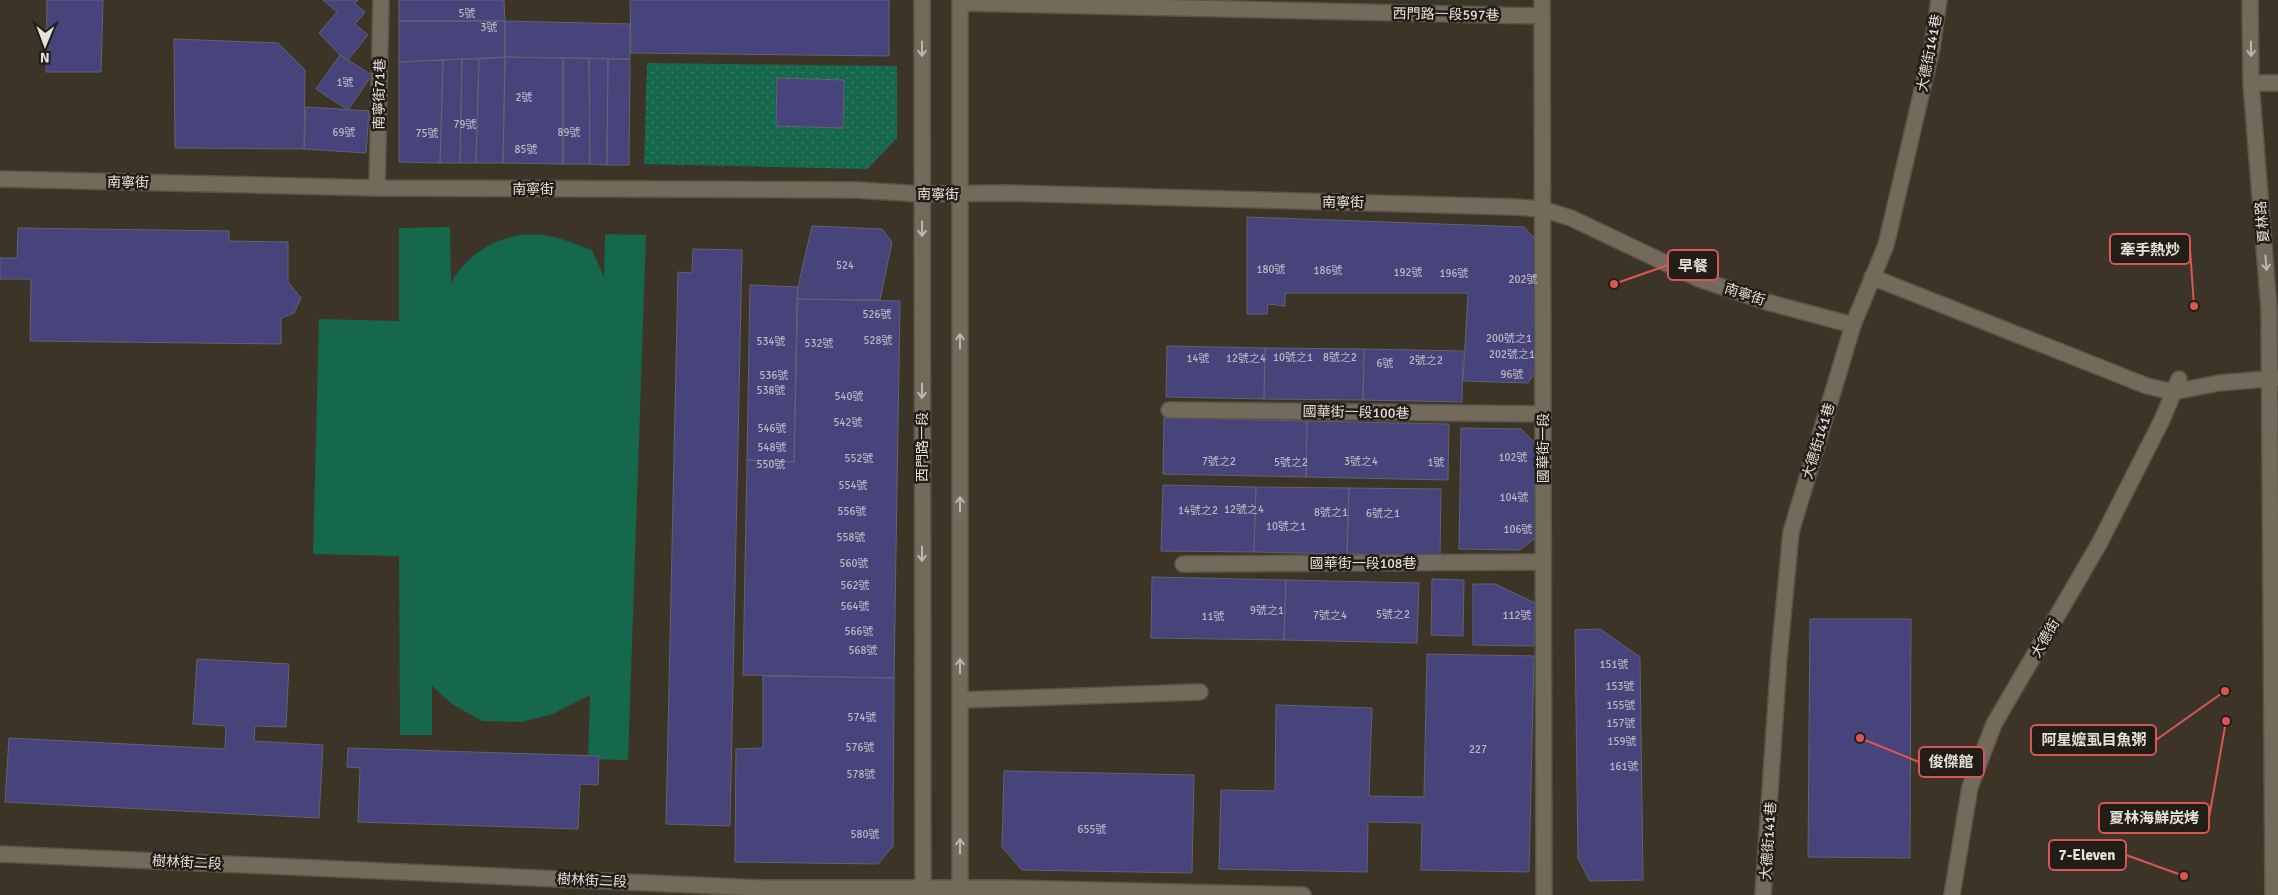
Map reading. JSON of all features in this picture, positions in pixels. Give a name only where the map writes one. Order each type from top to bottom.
[{"type":"street","name":"南寧街71巷","points":[[377,188],[381,0]]},
{"type":"street","name":"西門路一段","points":[[922,0],[923,891]]},
{"type":"street","name":"國華街一段","points":[[1542,0],[1544,895]]},
{"type":"street","name":"大德街141巷","points":[[1763,895],[1779,658],[1791,532],[1854,325],[1886,245],[1932,48],[1939,0]]},
{"type":"street","name":"夏林路","points":[[2250,0],[2251,84],[2274,378],[2273,895]]},
{"type":"street","name":"西門路一段597巷","points":[[960,1],[1542,16]]},
{"type":"street","points":[[960,1],[960,891]]},
{"type":"street","points":[[2251,84],[2278,83]]},
{"type":"street","name":"南寧街","points":[[0,179],[377,188],[846,190],[922,194],[1005,193],[1542,209],[1571,218],[1698,279],[1767,302],[1854,325]]},
{"type":"street","points":[[1872,277],[2147,386],[2176,386],[2274,378]]},
{"type":"street","name":"大德街","points":[[1952,895],[1970,787],[1994,724],[2099,544],[2162,420],[2176,386]]},
{"type":"street","name":"國華街一段100巷","points":[[1169,410],[1543,414]]},
{"type":"street","name":"國華街一段108巷","points":[[1183,564],[1543,562]]},
{"type":"street","points":[[960,700],[1200,692]]},
{"type":"street","name":"樹林街二段","points":[[0,854],[761,888],[1303,895]]},
{"type":"green space","points":[[647,63],[897,66],[897,138],[867,169],[644,164]]},
{"type":"green space","points":[[450,227],[451,283],[459,271],[480,251],[492,244],[519,235],[559,238],[592,250],[604,277],[605,234],[646,235],[628,760],[588,759],[590,695],[553,714],[521,722],[482,721],[452,704],[432,686],[432,735],[400,735],[399,556],[313,554],[319,319],[399,321],[399,228]]},
{"type":"building","points":[[47,0],[103,0],[101,72],[46,72]]},
{"type":"building","points":[[323,0],[358,0],[355,4],[365,12],[355,24],[368,35],[348,60],[340,55],[319,33],[337,12]]},
{"type":"building","points":[[399,0],[504,0],[505,21],[399,21]]},
{"type":"building","points":[[630,0],[889,0],[889,56],[631,53]]},
{"type":"building","points":[[399,21],[505,21],[505,57],[399,62]]},
{"type":"building","points":[[505,21],[630,24],[630,59],[505,57]]},
{"type":"building","points":[[174,39],[278,43],[305,70],[304,149],[175,148]]},
{"type":"building","points":[[340,55],[372,75],[348,110],[316,89]]},
{"type":"building","points":[[505,57],[563,58],[563,164],[503,163]]},
{"type":"building","points":[[505,57],[503,163],[476,163],[479,59]]},
{"type":"building","points":[[563,58],[589,58],[590,164],[563,164]]},
{"type":"building","points":[[589,58],[608,59],[607,165],[590,164]]},
{"type":"building","points":[[462,59],[479,59],[476,163],[460,163]]},
{"type":"building","points":[[462,59],[460,163],[440,163],[443,60]]},
{"type":"building","points":[[608,59],[630,59],[629,165],[607,165]]},
{"type":"building","points":[[443,60],[440,163],[399,162],[399,62]]},
{"type":"building","points":[[777,78],[844,80],[843,128],[776,126]]},
{"type":"building","points":[[306,107],[369,111],[366,153],[304,149]]},
{"type":"building","points":[[1247,217],[1524,227],[1541,246],[1542,362],[1528,383],[1463,381],[1468,293],[1285,293],[1285,306],[1268,304],[1267,314],[1247,314]]},
{"type":"building","points":[[812,226],[882,229],[892,242],[880,300],[797,299]]},
{"type":"building","points":[[18,228],[229,231],[229,241],[288,242],[288,282],[301,298],[294,313],[281,318],[281,344],[30,341],[31,279],[0,279],[0,258],[17,258]]},
{"type":"building","points":[[693,249],[742,250],[730,826],[666,824],[678,272],[692,273]]},
{"type":"building","points":[[750,285],[798,287],[794,462],[747,460]]},
{"type":"building","points":[[797,299],[900,301],[894,678],[743,675],[747,460],[794,462]]},
{"type":"building","points":[[1167,346],[1265,348],[1264,399],[1166,397]]},
{"type":"building","points":[[1265,348],[1364,349],[1363,400],[1264,399]]},
{"type":"building","points":[[1364,349],[1463,351],[1462,402],[1363,400]]},
{"type":"building","points":[[1164,418],[1307,421],[1306,477],[1163,474]]},
{"type":"building","points":[[1307,421],[1449,424],[1448,480],[1306,477]]},
{"type":"building","points":[[1461,428],[1521,429],[1537,445],[1538,536],[1520,550],[1459,549]]},
{"type":"building","points":[[1163,485],[1256,487],[1254,552],[1161,551]]},
{"type":"building","points":[[1256,487],[1349,488],[1347,554],[1254,552]]},
{"type":"building","points":[[1349,488],[1441,489],[1440,555],[1347,554]]},
{"type":"building","points":[[1152,577],[1286,580],[1284,640],[1151,638]]},
{"type":"building","points":[[1432,579],[1464,580],[1463,636],[1431,635]]},
{"type":"building","points":[[1286,580],[1419,583],[1417,643],[1284,640]]},
{"type":"building","points":[[1473,584],[1495,584],[1535,603],[1534,646],[1473,645]]},
{"type":"building","points":[[1810,619],[1911,619],[1910,858],[1808,857]]},
{"type":"building","points":[[1600,629],[1640,657],[1643,880],[1590,881],[1578,858],[1575,630]]},
{"type":"building","points":[[1427,654],[1534,656],[1529,872],[1421,870],[1422,823],[1368,822],[1367,872],[1219,869],[1221,790],[1275,791],[1276,705],[1372,708],[1369,796],[1424,797]]},
{"type":"building","points":[[197,659],[289,664],[286,727],[255,726],[254,741],[323,745],[319,818],[5,802],[9,738],[225,749],[226,726],[193,724]]},
{"type":"building","points":[[763,676],[894,678],[893,846],[878,864],[735,862],[736,749],[763,748]]},
{"type":"building","points":[[348,748],[599,756],[598,785],[580,784],[578,829],[358,822],[360,768],[347,767]]},
{"type":"building","points":[[1004,771],[1194,775],[1192,873],[1022,870],[1002,847]]},
{"type":"place","name":"早餐","points":[[1614,284]]},
{"type":"place","name":"牽手熱炒","points":[[2194,306]]},
{"type":"place","name":"阿星嬤虱目魚粥","points":[[2225,691]]},
{"type":"place","name":"夏林海鮮炭烤","points":[[2226,721]]},
{"type":"place","name":"俊傑館","points":[[1860,738]]},
{"type":"place","name":"7-Eleven","points":[[2184,876]]}]
